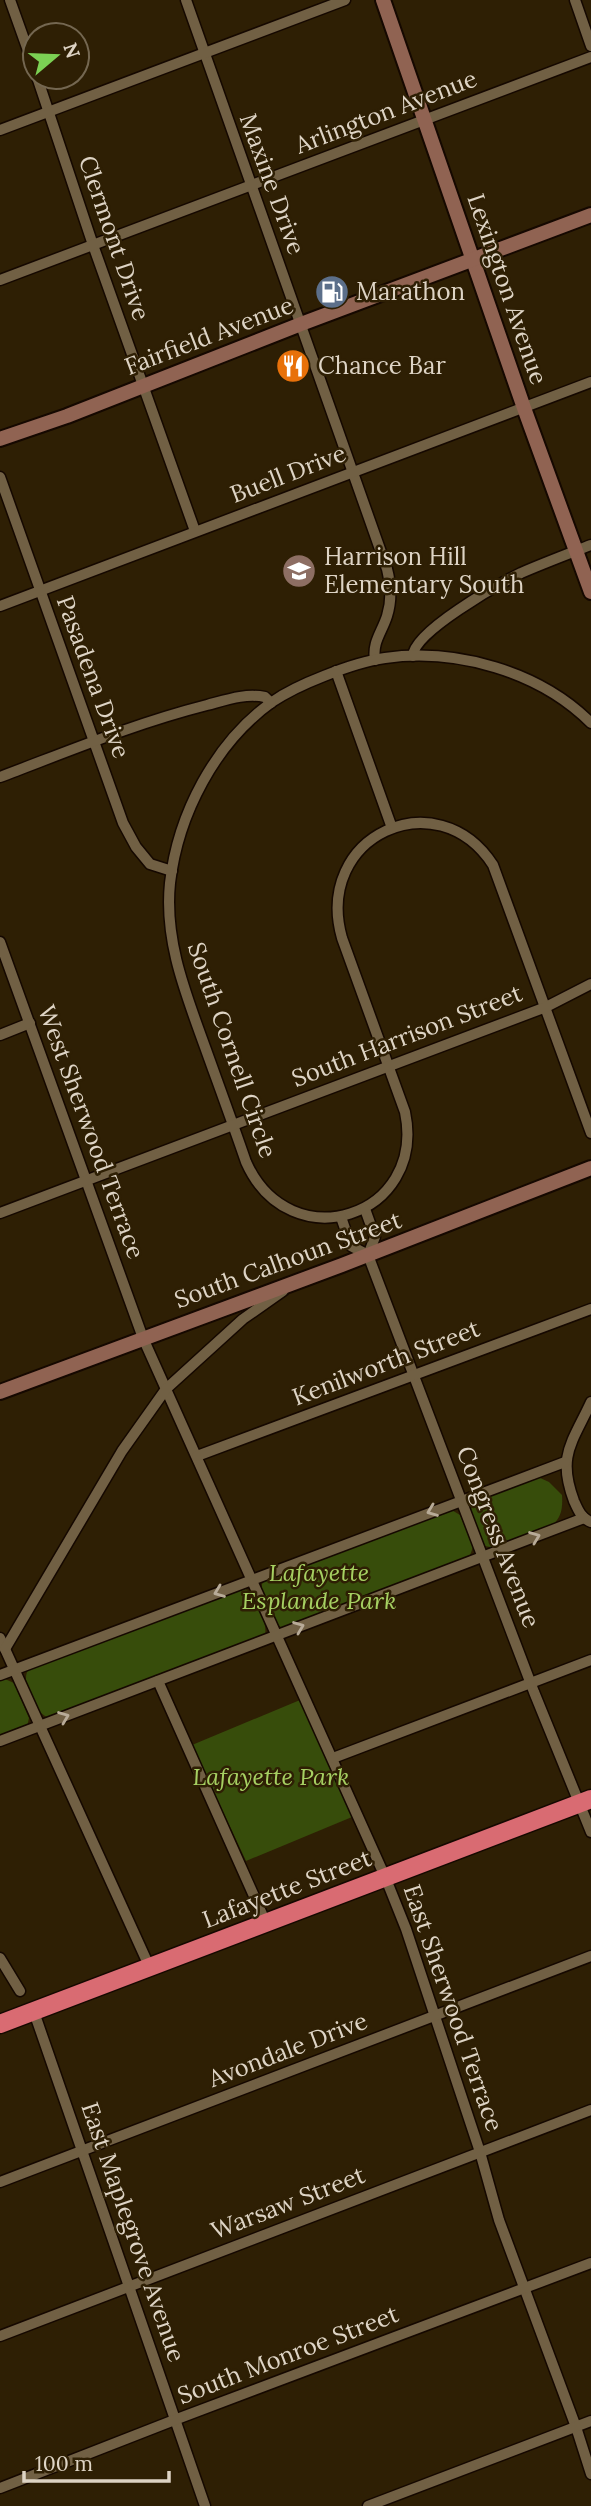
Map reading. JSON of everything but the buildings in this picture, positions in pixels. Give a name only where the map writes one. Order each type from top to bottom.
[{"type":"highway","name":"Lafayette Street","points":[[0,2024],[585,1801]]},
{"type":"street","points":[[10,0],[21,31]]},
{"type":"street","name":"Maxine Drive","points":[[186,0],[387,569],[390,607],[374,645],[375,660]]},
{"type":"street","points":[[0,130],[345,0]]},
{"type":"street","name":"Lexington Avenue","points":[[383,0],[524,408],[591,592]]},
{"type":"street","points":[[575,0],[591,46]]},
{"type":"street","name":"Arlington Avenue","points":[[0,280],[591,57]]},
{"type":"street","name":"Clermont Drive","points":[[42,91],[93,245],[195,531]]},
{"type":"street","name":"Fairfield Avenue","points":[[0,439],[67,416],[591,215]]},
{"type":"street","name":"Buell Drive","points":[[0,606],[591,382]]},
{"type":"street","name":"Pasadena Drive","points":[[0,477],[123,823],[136,847],[150,864],[172,871]]},
{"type":"street","points":[[413,656],[413,649],[423,636],[479,597],[519,574],[591,545]]},
{"type":"street","name":"South Cornell Circle","points":[[365,1209],[341,1217],[310,1216],[289,1209],[272,1198],[251,1173],[178,969],[170,925],[172,871],[187,815],[208,774],[230,743],[271,703],[336,671],[375,660],[413,656],[455,658],[494,667],[539,686],[589,717]]},
{"type":"street","points":[[336,671],[392,828]]},
{"type":"street","points":[[0,777],[94,740],[176,713],[245,696],[265,697],[271,703]]},
{"type":"street","points":[[341,1217],[351,1246],[368,1255],[374,1237],[365,1209],[395,1178],[407,1148],[405,1112],[342,937],[337,902],[344,873],[352,858],[374,837],[392,828],[416,824],[444,827],[470,839],[488,857],[498,875],[591,1133]]},
{"type":"street","name":"West Sherwood Terrace","points":[[0,942],[143,1338]]},
{"type":"street","name":"South Harrison Street","points":[[0,1213],[546,1007],[591,984]]},
{"type":"street","points":[[0,1035],[30,1023]]},
{"type":"street","name":"South Calhoun Street","points":[[0,1392],[295,1283],[591,1168]]},
{"type":"street","name":"Congress Avenue","points":[[368,1255],[531,1683],[585,1801],[591,1832]]},
{"type":"street","points":[[5,1649],[122,1451],[166,1389],[243,1319],[295,1283]]},
{"type":"street","points":[[235,1304],[243,1319]]},
{"type":"street","name":"Kenilworth Street","points":[[197,1456],[591,1309]]},
{"type":"street","name":"East Sherwood Terrace","points":[[143,1338],[386,1879],[480,2152],[499,2220],[591,2474]]},
{"type":"street","points":[[0,1741],[587,1520],[578,1511],[565,1462],[591,1402]]},
{"type":"street","points":[[0,1675],[565,1462]]},
{"type":"street","points":[[0,1638],[150,1968]]},
{"type":"street","points":[[333,1758],[591,1660]]},
{"type":"street","points":[[158,1681],[266,1923]]},
{"type":"street","name":"Avondale Drive","points":[[0,2182],[591,1956]]},
{"type":"street","points":[[0,1958],[20,1991]]},
{"type":"street","name":"East Maplegrove Avenue","points":[[34,2012],[205,2506]]},
{"type":"street","name":"Warsaw Street","points":[[0,2336],[591,2110]]},
{"type":"street","name":"South Monroe Street","points":[[0,2488],[591,2263]]},
{"type":"street","points":[[368,2506],[591,2421]]},
{"type":"green space","points":[[538,1477],[549,1482],[562,1495],[559,1518],[549,1528],[495,1548],[485,1546],[471,1510],[473,1501]]},
{"type":"green space","name":"Lafayette Esplande Park","points":[[450,1509],[460,1515],[473,1547],[469,1558],[290,1627],[282,1628],[277,1624],[262,1590],[266,1579]]},
{"type":"green space","name":"Lafayette Esplande Park","points":[[244,1588],[260,1609],[265,1623],[265,1635],[51,1718],[35,1706],[28,1692],[26,1678],[31,1668]]},
{"type":"green space","points":[[0,1680],[14,1683],[29,1718],[27,1727],[0,1738]]},
{"type":"green space","name":"Lafayette Park","points":[[300,1700],[352,1817],[246,1861],[192,1745]]},
{"type":"place","name":"Marathon","points":[[332,292]]},
{"type":"place","name":"Chance Bar","points":[[293,366]]},
{"type":"place","name":"Harrison Hill Elementary South","points":[[299,571]]}]
